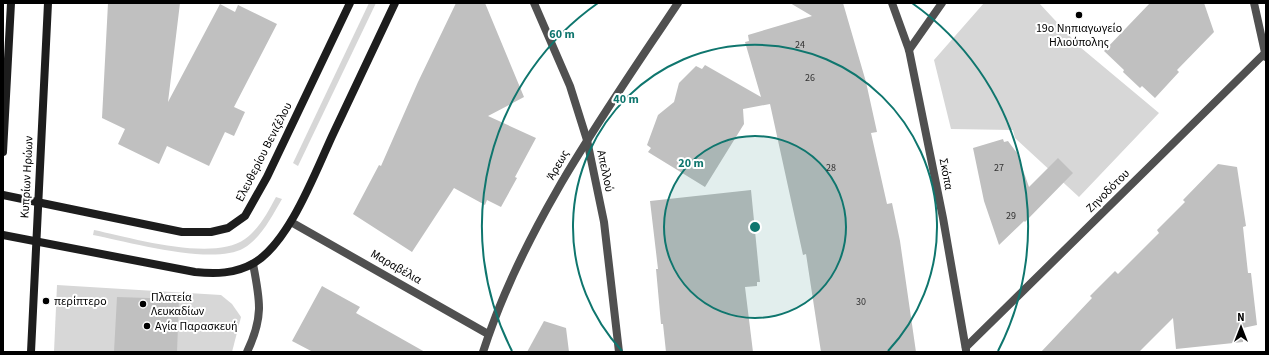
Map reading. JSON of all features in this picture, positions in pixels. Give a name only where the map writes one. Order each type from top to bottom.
[{"type":"main road","points":[[3,152],[11,3]]},
{"type":"main road","name":"Κυπρίων Ηρώων","points":[[31,352],[37,202],[48,3]]},
{"type":"main road","name":"Ελευθερίου Βενιζέλου","points":[[3,195],[182,232],[211,232],[228,228],[244,216],[266,177],[350,3]]},
{"type":"main road","points":[[3,235],[195,272],[220,274],[236,271],[253,264],[266,255],[291,222],[395,3]]},
{"type":"street","name":"Απελλού","points":[[534,3],[570,86],[587,140],[604,222],[619,352]]},
{"type":"street","name":"Άρεως","points":[[482,352],[509,282],[554,196],[587,140],[678,3]]},
{"type":"street","name":"Σκόπα","points":[[892,3],[909,50],[943,218],[966,350]]},
{"type":"street","points":[[909,50],[942,3]]},
{"type":"street","points":[[1254,3],[1266,54]]},
{"type":"street","name":"Ζηνοδότου","points":[[966,350],[1266,54]]},
{"type":"street","name":"Μαραβέλια","points":[[291,222],[488,334]]},
{"type":"street","points":[[247,352],[254,339],[260,302],[253,264]]},
{"type":"shaded area","points":[[369,3],[376,3],[298,166],[293,163]]},
{"type":"shaded area","points":[[984,3],[1039,3],[1080,47],[1159,113],[1079,197],[1015,138],[1013,130],[951,129],[934,60]]},
{"type":"shaded area","points":[[276,197],[282,199],[261,232],[244,248],[230,253],[212,255],[192,254],[148,247],[93,235],[94,230],[172,246],[213,248],[231,246],[245,239],[255,230]]},
{"type":"shaded area","name":"Πλατεία Λευκαδίων","points":[[57,285],[221,295],[232,304],[241,317],[232,352],[54,352]]},
{"type":"building","points":[[108,3],[180,3],[168,102],[220,4],[235,12],[238,5],[277,24],[234,107],[245,112],[234,136],[225,132],[209,166],[167,146],[159,164],[118,144],[125,129],[102,118]]},
{"type":"building","points":[[456,3],[485,3],[524,97],[488,116],[536,138],[501,207],[487,200],[485,205],[454,188],[412,252],[353,214],[379,165],[381,166],[418,82]]},
{"type":"building","points":[[790,3],[843,3],[866,82],[877,132],[871,133],[887,204],[892,203],[900,241],[916,352],[821,352],[806,254],[803,255],[770,104],[743,109],[744,124],[705,187],[648,152],[651,148],[647,145],[658,115],[674,102],[679,83],[696,66],[702,69],[705,65],[761,97],[745,42],[749,41],[748,35],[812,16]]},
{"type":"building","points":[[1150,3],[1204,3],[1214,32],[1177,70],[1179,72],[1155,98],[1142,86],[1140,88],[1104,51]]},
{"type":"building","points":[[1003,139],[1004,142],[1008,141],[1017,153],[1029,187],[1058,158],[1073,173],[1025,222],[1024,221],[999,245],[984,201],[973,148]]},
{"type":"building","points":[[1218,164],[1237,167],[1246,226],[1243,227],[1248,273],[1251,273],[1257,325],[1243,328],[1243,342],[1176,349],[1173,318],[1139,352],[1041,352],[1092,298],[1090,296],[1115,271],[1118,274],[1159,233],[1157,230],[1185,202],[1183,200]]},
{"type":"building","points":[[751,190],[760,282],[757,282],[757,286],[745,287],[753,352],[666,352],[663,324],[661,324],[656,269],[658,269],[650,201]]},
{"type":"building","points":[[322,286],[360,307],[356,313],[425,352],[313,352],[292,341]]},
{"type":"building","name":"Αγία Παρασκευή","points":[[117,297],[179,299],[177,352],[114,352]]},
{"type":"building","points":[[544,321],[566,328],[569,352],[527,352]]},
{"type":"place","name":"19ο Νηπιαγωγείο Ηλιούπολης","points":[[1079,15]]},
{"type":"place","name":"περίπτερο","points":[[46,301]]},
{"type":"place","name":"Πλατεία Λευκαδίων","points":[[143,304]]},
{"type":"place","name":"Αγία Παρασκευή","points":[[147,326]]}]
